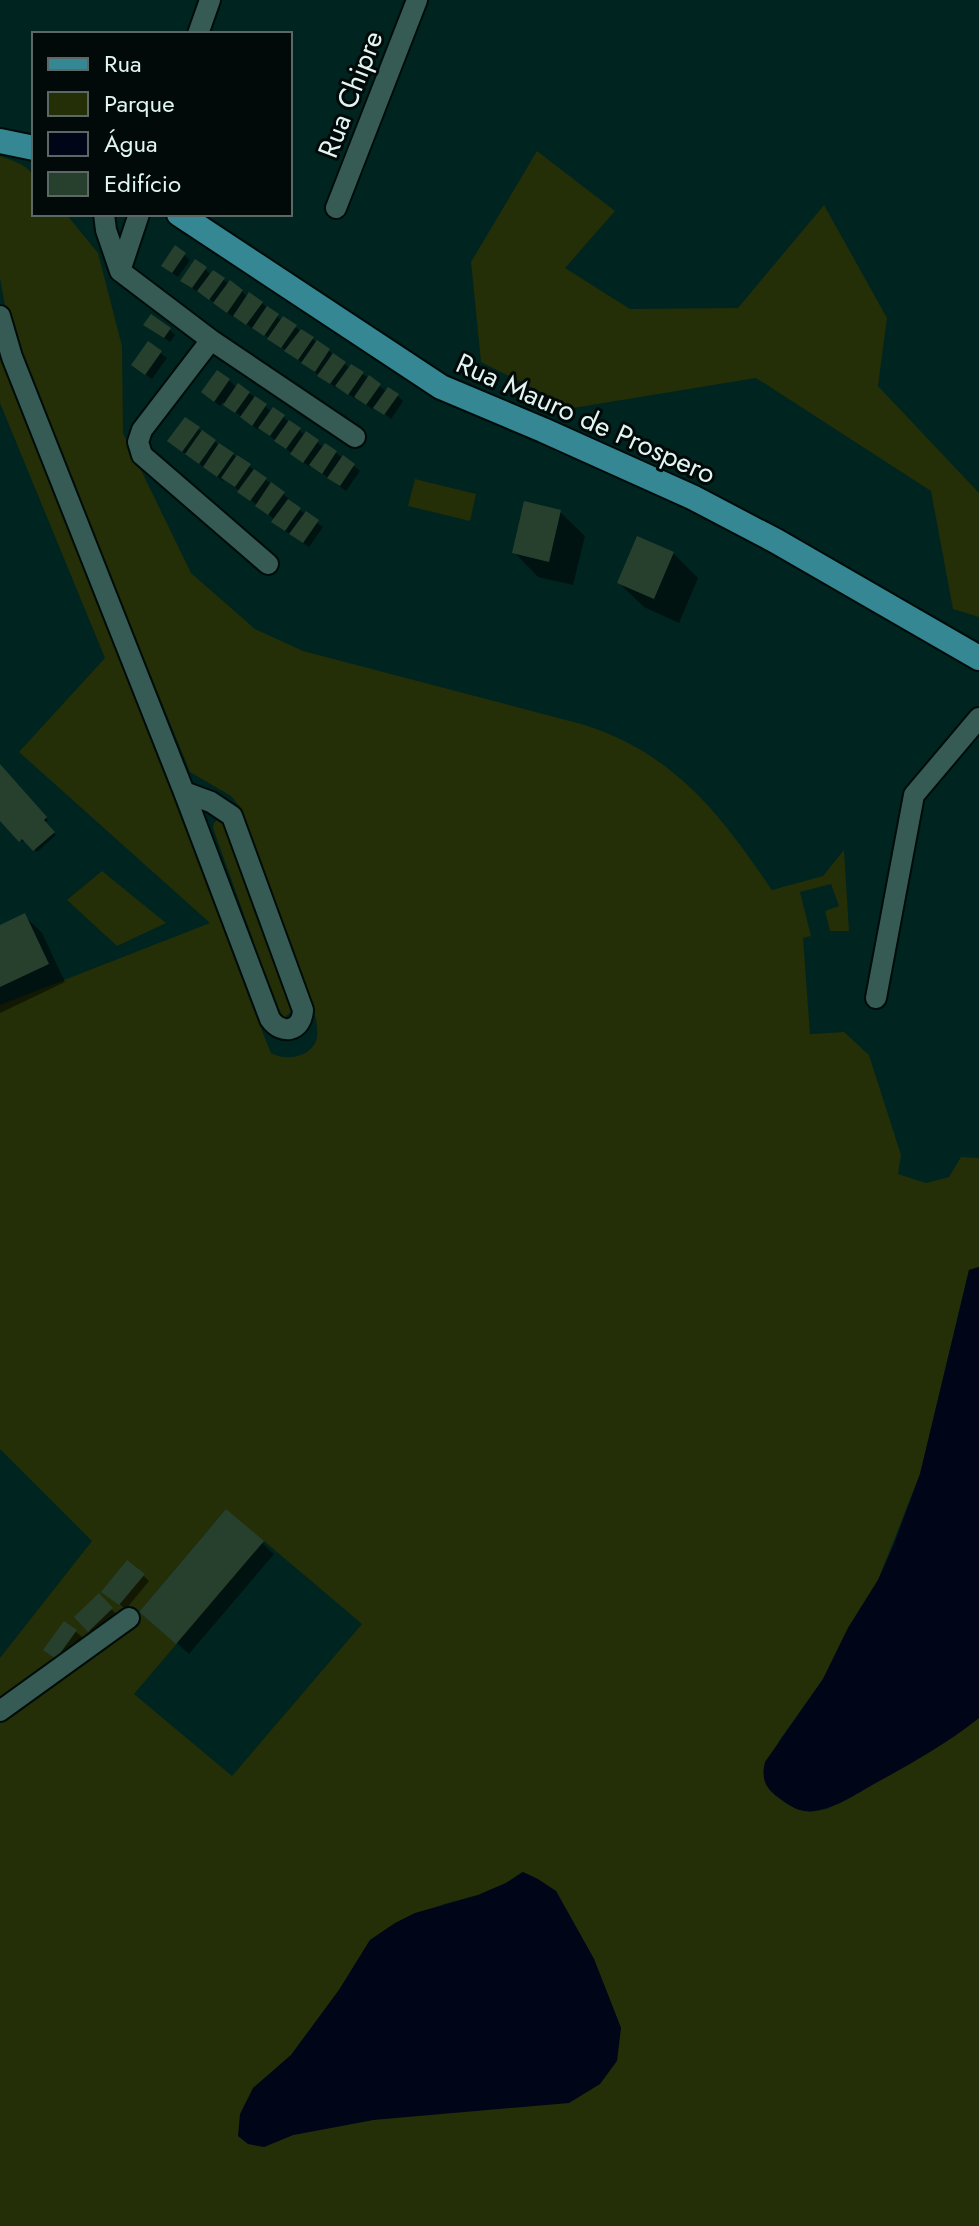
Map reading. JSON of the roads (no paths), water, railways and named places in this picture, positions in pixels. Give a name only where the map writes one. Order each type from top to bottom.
[{"type":"main road","points":[[0,141],[32,148]]},
{"type":"main road","name":"Rua Mauro de Prospero","points":[[182,216],[441,387],[692,497],[776,541],[979,658]]},
{"type":"street","points":[[199,32],[210,0]]},
{"type":"street","name":"Rua Chipre","points":[[336,208],[417,0]]},
{"type":"street","points":[[104,216],[120,271],[211,340],[355,437]]},
{"type":"street","points":[[120,271],[138,216]]},
{"type":"street","points":[[0,316],[12,357],[270,1019],[282,1029],[293,1028],[301,1021],[303,1010],[232,816],[211,802],[184,792]]},
{"type":"street","points":[[211,340],[142,430],[138,442],[142,455],[268,564]]},
{"type":"street","points":[[876,998],[914,795],[979,718]]},
{"type":"street","points":[[0,1711],[129,1618]]},
{"type":"water","points":[[979,1267],[979,1718],[928,1753],[845,1800],[821,1810],[800,1810],[767,1787],[765,1762],[823,1679],[848,1628],[878,1580],[894,1544],[920,1474],[969,1270]]},
{"type":"water","points":[[523,1872],[556,1891],[594,1959],[621,2028],[617,2061],[600,2084],[569,2103],[373,2120],[293,2135],[264,2147],[248,2144],[238,2136],[240,2114],[253,2088],[291,2055],[339,1990],[370,1940],[415,1913],[478,1895]]}]
